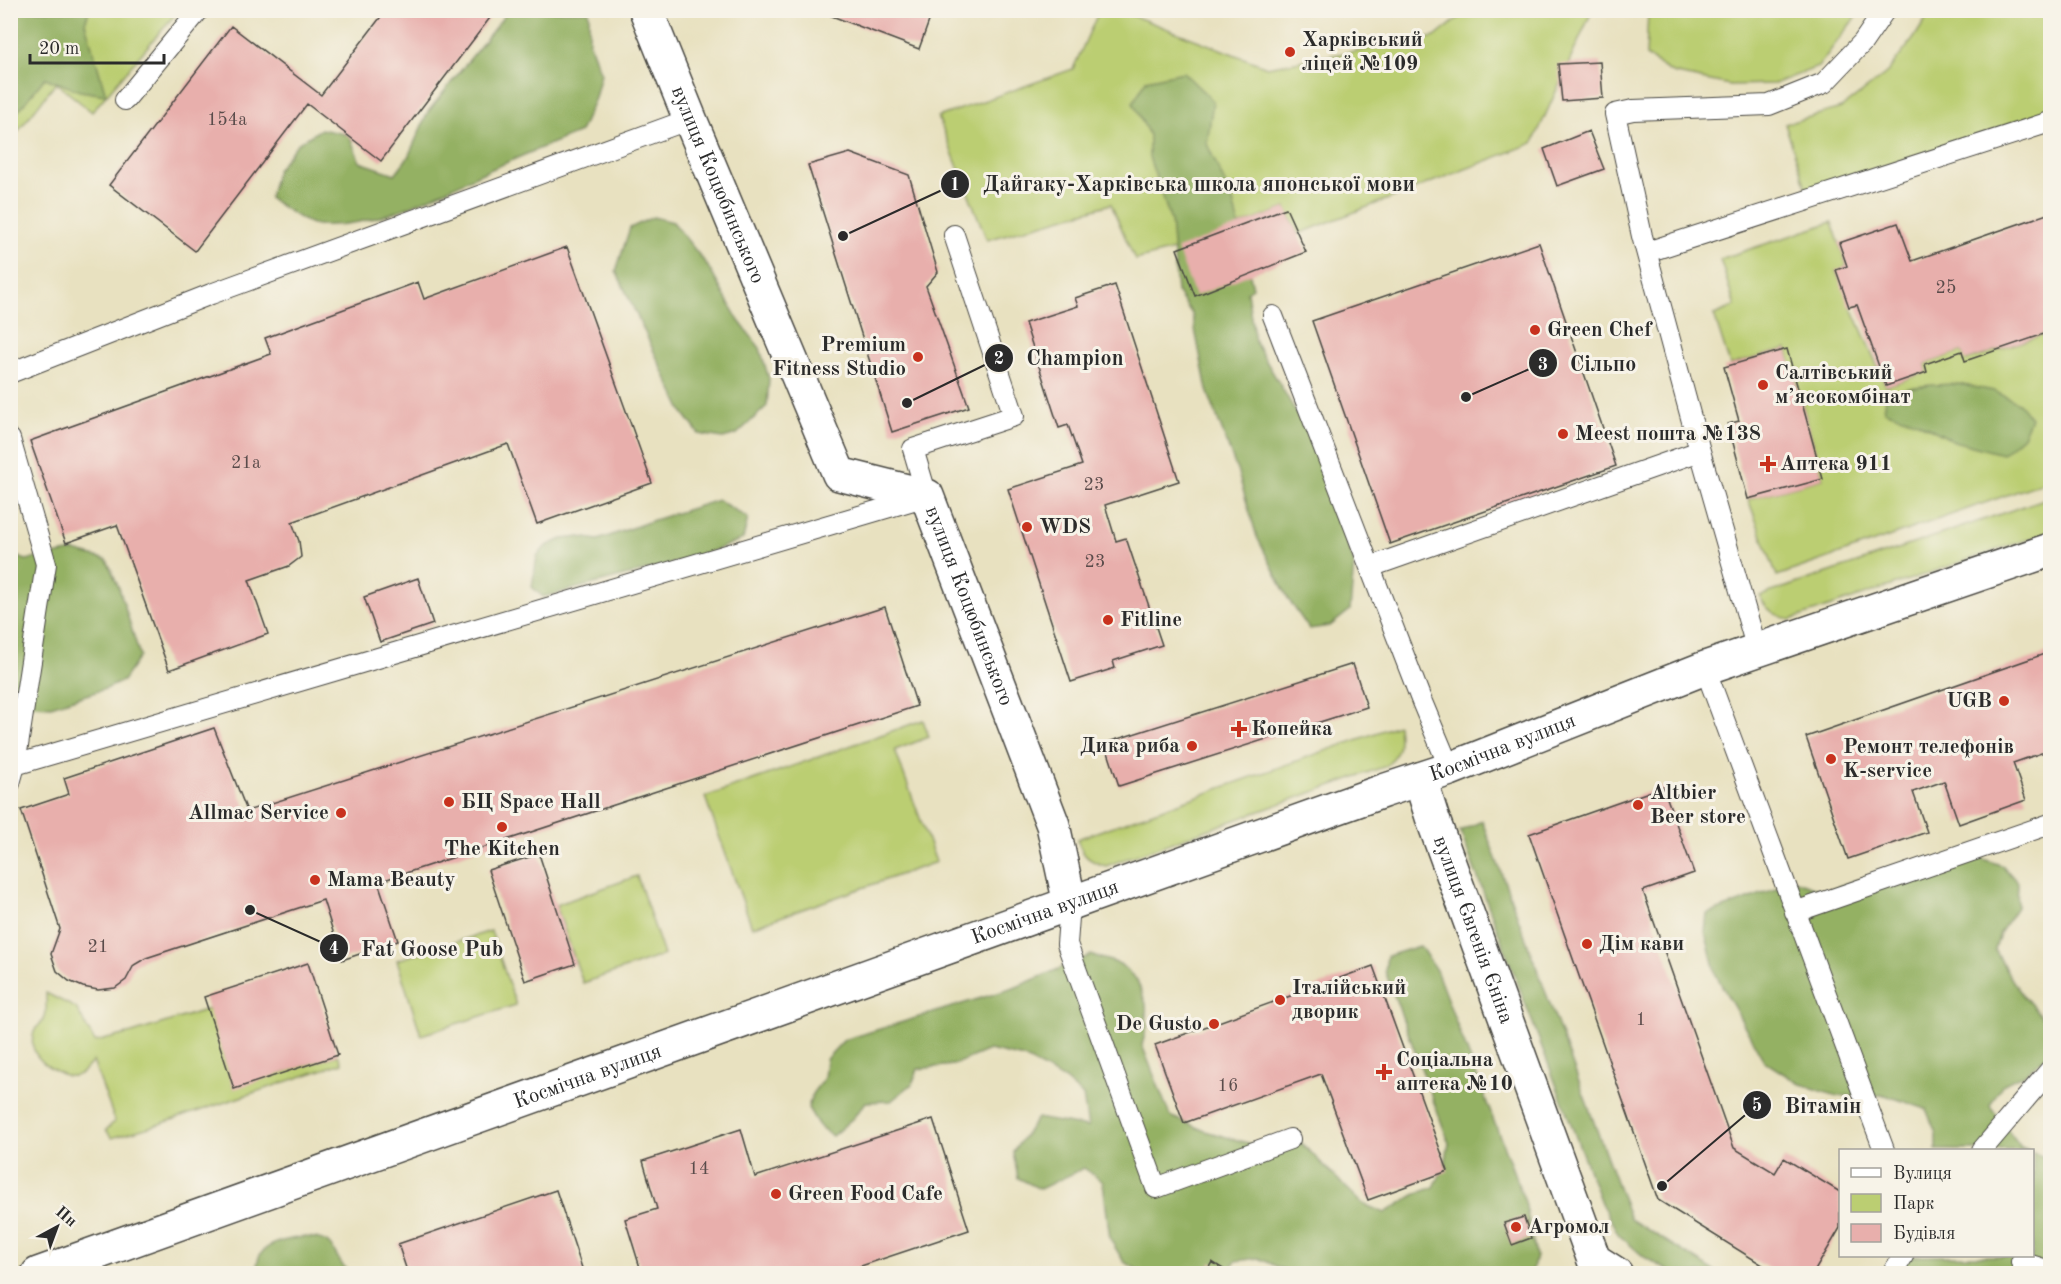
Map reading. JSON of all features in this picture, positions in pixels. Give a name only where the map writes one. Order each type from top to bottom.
[{"type":"street","name":"вулиця Коцюбинського","points":[[646,10],[839,474],[927,496],[1053,825],[1070,904]]},
{"type":"street","name":"Космічна вулиця","points":[[38,1274],[1450,769],[1705,668],[2050,550]]},
{"type":"street","name":"вулиця Євгенія Єніна","points":[[1420,779],[1599,1269]]},
{"type":"lane","points":[[125,100],[199,10]]},
{"type":"lane","points":[[1757,650],[1700,451],[1647,252],[1615,114],[1633,110],[1769,105],[1824,83],[1863,42],[1886,10]]},
{"type":"lane","points":[[10,373],[211,294],[690,119]]},
{"type":"lane","points":[[1647,252],[2050,122]]},
{"type":"lane","points":[[10,439],[46,564],[13,774],[927,496],[912,449],[1014,416],[954,235]]},
{"type":"lane","points":[[1273,316],[1450,769]]},
{"type":"lane","points":[[1370,567],[1700,451]]},
{"type":"lane","points":[[1705,668],[1884,1149]]},
{"type":"lane","points":[[1795,912],[2050,824]]},
{"type":"lane","points":[[1070,904],[1067,944],[1156,1188],[1290,1139]]},
{"type":"lane","points":[[1983,1149],[2050,1070]]},
{"type":"lane","points":[[1892,1274],[1902,1257]]},
{"type":"lane","points":[[2019,1264],[2050,1271]]},
{"type":"green space","points":[[11,10],[89,11],[85,23],[106,95],[80,91],[45,78],[11,120]]},
{"type":"green space","points":[[1648,10],[1860,11],[1818,67],[1774,84],[1730,85],[1672,73],[1646,56]]},
{"type":"green space","points":[[11,11],[178,11],[92,112],[56,83],[11,140]]},
{"type":"green space","points":[[508,11],[589,11],[589,42],[601,74],[595,98],[580,132],[420,202],[359,222],[338,225],[312,224],[269,198],[277,170],[297,144],[321,129],[349,135],[360,162],[395,174],[408,157],[428,112]]},
{"type":"green space","points":[[1099,11],[1121,11],[1267,67],[1435,37],[1467,11],[1592,11],[1533,143],[1298,234],[1286,208],[1177,249],[1135,260],[1111,204],[987,240],[938,117],[1073,69]]},
{"type":"green space","points":[[1931,11],[2050,11],[2050,113],[1807,191],[1785,124],[1841,108],[1885,75],[1914,38]]},
{"type":"green space","points":[[1183,72],[1213,101],[1207,144],[1233,201],[1253,288],[1247,292],[1255,342],[1313,441],[1354,563],[1350,610],[1330,626],[1309,629],[1289,600],[1257,537],[1238,473],[1207,390],[1192,314],[1177,292],[1171,221],[1149,157],[1149,135],[1133,103],[1146,80]]},
{"type":"green space","points":[[653,217],[673,222],[707,265],[739,321],[760,348],[769,379],[767,406],[737,434],[723,438],[699,434],[682,411],[616,271],[630,228]]},
{"type":"green space","points":[[1832,222],[1847,266],[1836,271],[1886,386],[1927,372],[1925,364],[1962,351],[1966,361],[2050,332],[2050,480],[1777,576],[1748,499],[1823,479],[1787,349],[1730,365],[1714,315],[1735,306],[1720,259]]},
{"type":"green space","points":[[1958,384],[1994,391],[2019,403],[2031,418],[2023,436],[2002,454],[1954,441],[1918,422],[1884,411],[1886,398],[1894,393],[1921,386]]},
{"type":"green space","points":[[2050,497],[2050,532],[1790,620],[1772,612],[1760,596]]},
{"type":"green space","points":[[718,500],[748,518],[743,539],[698,557],[543,597],[532,587],[537,556],[546,546],[562,539],[580,537],[598,540]]},
{"type":"green space","points":[[74,551],[107,560],[119,588],[140,656],[123,681],[108,688],[51,706],[14,704],[11,707],[11,554],[26,560]]},
{"type":"green space","points":[[923,720],[929,737],[895,750],[936,862],[752,927],[705,797]]},
{"type":"green space","points":[[1398,725],[1397,752],[1386,766],[1106,866],[1087,857],[1077,839]]},
{"type":"green space","points":[[1482,821],[1630,1219],[1718,1273],[1672,1273],[1644,1257],[1619,1235],[1601,1203],[1460,831]]},
{"type":"green space","points":[[1975,856],[2003,866],[2018,883],[2017,907],[2000,933],[1995,950],[2025,998],[2043,1019],[2050,1034],[2051,1043],[2049,1054],[2024,1074],[2002,1085],[1990,1106],[2021,1147],[2026,1149],[1936,1149],[1936,1133],[1926,1109],[1885,1095],[1836,1096],[1798,1083],[1764,1061],[1716,975],[1705,932],[1707,914],[1797,881],[1824,891],[1894,868]]},
{"type":"green space","points":[[637,876],[664,955],[583,983],[556,905]]},
{"type":"green space","points":[[491,931],[516,1005],[421,1035],[397,960]]},
{"type":"green space","points":[[1420,946],[1436,970],[1525,1202],[1536,1256],[1532,1273],[1290,1273],[1259,1258],[1236,1261],[1225,1273],[1143,1273],[1124,1262],[1110,1239],[1103,1182],[1084,1168],[1040,1189],[1018,1178],[1013,1152],[1037,1118],[1088,1127],[1083,1096],[1065,1080],[1024,1058],[989,1050],[953,1065],[918,1069],[912,1084],[891,1101],[866,1102],[853,1118],[832,1136],[819,1126],[808,1108],[812,1094],[824,1078],[826,1059],[844,1040],[1014,988],[1091,955],[1120,964],[1137,980],[1146,1004],[1147,1027],[1142,1045],[1170,1116],[1205,1131],[1255,1145],[1298,1140],[1363,1204],[1385,1213],[1414,1195],[1434,1187],[1445,1165],[1449,1143],[1385,971],[1387,956]]},
{"type":"green space","points":[[46,993],[76,1008],[95,1042],[209,1009],[234,1088],[338,1055],[342,1063],[112,1138],[106,1130],[115,1121],[93,1061],[80,1074],[67,1076],[49,1067],[35,1053],[32,1040],[35,1030],[45,1017]]},
{"type":"green space","points":[[2034,1152],[2050,1157],[2050,1273],[1895,1274],[1898,1257],[2034,1257]]},
{"type":"green space","points":[[303,1237],[323,1240],[329,1244],[349,1273],[258,1273],[257,1264],[264,1250],[278,1242]]},
{"type":"building","points":[[386,10],[496,10],[381,161],[307,104],[195,251],[109,185],[231,26],[321,95]]},
{"type":"building","points":[[816,10],[933,10],[919,49]]},
{"type":"building","points":[[1600,62],[1603,98],[1562,101],[1558,64]]},
{"type":"building","points":[[1589,131],[1604,169],[1557,186],[1544,149]]},
{"type":"building","points":[[850,153],[909,175],[938,272],[926,286],[969,407],[892,432],[808,165]]},
{"type":"building","points":[[1286,208],[1306,252],[1195,296],[1177,249]]},
{"type":"building","points":[[2050,213],[2050,332],[1965,361],[1962,351],[1925,364],[1927,372],[1886,386],[1857,305],[1849,307],[1836,270],[1847,266],[1839,243],[1898,223],[1912,261]]},
{"type":"building","points":[[1539,243],[1616,466],[1390,544],[1312,321]]},
{"type":"building","points":[[567,247],[652,483],[537,524],[508,444],[292,522],[299,541],[301,557],[289,566],[249,580],[268,634],[169,670],[117,525],[66,543],[30,441],[271,354],[265,338],[418,282],[424,299]]},
{"type":"building","points":[[1115,285],[1179,481],[1105,505],[1116,541],[1126,538],[1162,645],[1113,661],[1115,668],[1071,682],[1008,489],[1082,465],[1068,425],[1059,428],[1025,323],[1078,306],[1075,298]]},
{"type":"building","points":[[1787,349],[1823,479],[1748,499],[1728,424],[1739,421],[1724,367]]},
{"type":"building","points":[[418,578],[433,624],[380,642],[364,597]]},
{"type":"building","name":"БЦ Space Hall","points":[[885,607],[917,706],[378,882],[398,941],[342,960],[323,900],[146,958],[134,965],[126,980],[115,988],[98,990],[83,987],[69,981],[57,971],[51,954],[60,929],[21,810],[69,794],[64,778],[214,728],[247,811]]},
{"type":"building","points":[[2050,652],[2050,750],[2013,763],[2026,800],[1959,824],[1944,781],[1913,792],[1927,832],[1848,859],[1806,737]]},
{"type":"building","points":[[1353,664],[1367,707],[1119,786],[1105,743]]},
{"type":"building","points":[[1663,787],[1694,873],[1643,891],[1734,1148],[1775,1173],[1784,1158],[1839,1191],[1839,1230],[1813,1274],[1777,1274],[1658,1200],[1529,834]]},
{"type":"building","points":[[539,854],[575,964],[525,981],[488,870]]},
{"type":"building","points":[[308,963],[338,1055],[234,1089],[204,997]]},
{"type":"building","points":[[1373,966],[1448,1171],[1368,1200],[1321,1074],[1184,1123],[1155,1045]]},
{"type":"building","points":[[933,1119],[969,1230],[837,1274],[642,1274],[625,1219],[657,1209],[643,1161],[741,1129],[755,1177]]},
{"type":"building","points":[[556,1190],[584,1274],[408,1274],[398,1244]]},
{"type":"building","name":"Агромол","points":[[1524,1217],[1531,1238],[1512,1245],[1504,1223]]},
{"type":"building","points":[[1212,1262],[1231,1274],[1205,1274]]},
{"type":"place","name":"Харківський ліцей №109","points":[[1290,52]]},
{"type":"place","name":"Дайгаку-Харківська школа японської мови","points":[[843,236]]},
{"type":"place","name":"Green Chef","points":[[1535,330]]},
{"type":"place","name":"Premium Fitness Studio","points":[[918,357]]},
{"type":"place","name":"Салтівський мʼясокомбінат","points":[[1763,385]]},
{"type":"place","name":"Сільпо","points":[[1466,397]]},
{"type":"place","name":"Champion","points":[[907,403]]},
{"type":"place","name":"Meest пошта №138","points":[[1563,434]]},
{"type":"place","name":"Аптека 911","points":[[1768,464]]},
{"type":"place","name":"WDS","points":[[1027,527]]},
{"type":"place","name":"Fitline","points":[[1108,620]]},
{"type":"place","name":"UGB","points":[[2004,701]]},
{"type":"place","name":"Копейка","points":[[1239,729]]},
{"type":"place","name":"Дика риба","points":[[1192,746]]},
{"type":"place","name":"Ремонт телефонів K-service","points":[[1831,759]]},
{"type":"place","name":"БЦ Space Hall","points":[[449,802]]},
{"type":"place","name":"Altbier Beer store","points":[[1638,805]]},
{"type":"place","name":"Allmac Service","points":[[341,813]]},
{"type":"place","name":"The Kitchen","points":[[502,827]]},
{"type":"place","name":"Mama Beauty","points":[[315,880]]},
{"type":"place","name":"Fat Goose Pub","points":[[250,910]]},
{"type":"place","name":"Дім кави","points":[[1587,944]]},
{"type":"place","name":"Італійський дворик","points":[[1280,1000]]},
{"type":"place","name":"De Gusto","points":[[1214,1024]]},
{"type":"place","name":"Соціальна аптека №10","points":[[1384,1072]]},
{"type":"place","name":"Вітамін","points":[[1662,1186]]},
{"type":"place","name":"Green Food Cafe","points":[[776,1194]]},
{"type":"place","name":"Агромол","points":[[1516,1227]]}]
